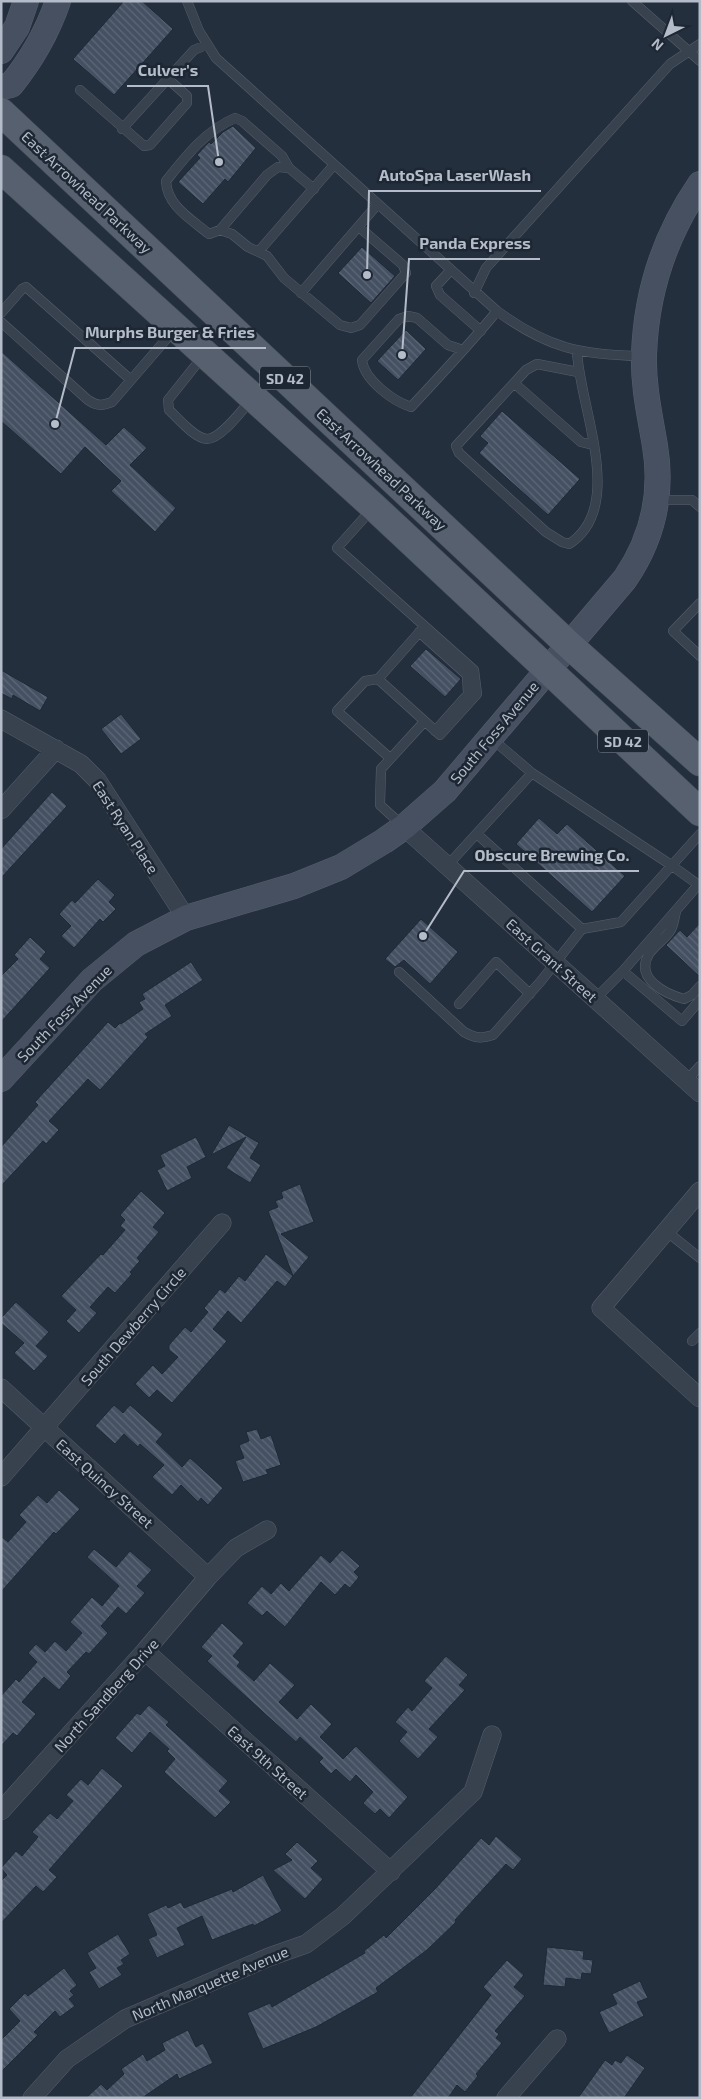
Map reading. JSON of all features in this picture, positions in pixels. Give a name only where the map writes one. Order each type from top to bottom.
[{"type":"main road","name":"East Arrowhead Parkway","points":[[1,112],[569,645],[700,762]]},
{"type":"main road","name":"SD 42","points":[[1,169],[374,507],[546,670],[700,812]]},
{"type":"street","points":[[1,51],[17,27],[26,1]]},
{"type":"street","points":[[1,87],[11,86],[32,57],[48,27],[58,1]]},
{"type":"street","name":"South Foss Avenue","points":[[1,1079],[107,967],[136,944],[186,918],[320,876],[371,849],[404,827],[445,791],[569,645],[637,561],[652,527],[658,469],[647,404],[644,356],[650,300],[655,277],[675,224],[700,184]]},
{"type":"street","name":"East Ryan Place","points":[[1,719],[81,764],[97,780],[186,918]]},
{"type":"street","points":[[1,810],[56,750]]},
{"type":"street","name":"East Grant Street","points":[[404,827],[700,1093]]},
{"type":"street","points":[[700,1190],[601,1308],[700,1398]]},
{"type":"street","name":"South Dewberry Circle","points":[[1,1477],[222,1223]]},
{"type":"street","name":"East Quincy Street","points":[[1,1388],[208,1577]]},
{"type":"street","name":"North Sandberg Drive","points":[[1,1811],[145,1651],[208,1577],[236,1548],[267,1530]]},
{"type":"street","name":"East 9th Street","points":[[145,1651],[391,1872]]},
{"type":"street","name":"North Marquette Avenue","points":[[32,2098],[67,2059],[125,2019],[269,1957],[306,1944],[343,1916],[473,1792],[492,1736]]},
{"type":"street","points":[[506,2098],[557,2039]]},
{"type":"lane","points":[[187,1],[206,45],[236,78],[474,293],[497,311],[531,333],[577,351],[590,354],[644,356]]},
{"type":"lane","points":[[632,1],[700,61]]},
{"type":"lane","points":[[474,293],[486,268],[670,64],[700,44]]},
{"type":"lane","points":[[122,129],[194,50],[206,45]]},
{"type":"lane","points":[[80,90],[122,129],[144,146],[150,145],[188,103],[187,96],[168,80]]},
{"type":"lane","points":[[289,168],[278,167],[267,175],[220,230],[209,234],[172,203],[166,192],[166,181],[193,147],[224,123],[235,118],[242,121],[282,156],[289,168],[314,189]]},
{"type":"lane","points":[[259,251],[334,166]]},
{"type":"lane","points":[[302,293],[377,205]]},
{"type":"lane","points":[[220,230],[232,234],[248,247],[267,256],[284,278],[340,325],[351,328],[360,325],[406,273],[403,265],[359,227]]},
{"type":"lane","points":[[450,271],[436,286],[440,296],[480,331]]},
{"type":"lane","points":[[1,313],[26,287],[131,380]]},
{"type":"lane","points":[[463,350],[448,345],[417,318],[408,316],[399,319],[362,360],[363,370],[368,377],[401,404],[411,407],[463,350],[497,311]]},
{"type":"lane","points":[[1,322],[94,404],[104,405],[112,402],[176,327]]},
{"type":"lane","points":[[577,351],[578,372],[599,483],[596,507],[579,538],[570,544],[562,542],[546,532],[459,453],[456,446],[526,370],[537,364],[578,372]]},
{"type":"lane","points":[[205,354],[168,400],[169,410],[198,435],[207,439],[216,436],[253,398]]},
{"type":"lane","points":[[514,383],[581,442],[593,445]]},
{"type":"lane","points":[[656,500],[692,500],[700,507]]},
{"type":"lane","points":[[374,507],[337,548],[422,630],[474,670],[477,694],[440,735],[378,679]]},
{"type":"lane","points":[[700,603],[674,631],[700,656]]},
{"type":"lane","points":[[390,758],[337,711],[365,681],[378,679],[422,630]]},
{"type":"lane","points":[[404,827],[380,805],[381,769],[424,722]]},
{"type":"lane","points":[[491,738],[532,773],[699,885],[623,971],[595,999]]},
{"type":"lane","points":[[447,866],[532,773]]},
{"type":"lane","points":[[476,834],[582,929]]},
{"type":"lane","points":[[399,972],[464,1032],[475,1038],[493,1035],[530,994],[582,929],[620,922],[700,834]]},
{"type":"lane","points":[[676,909],[671,930],[648,955],[646,970],[654,986],[667,994],[684,999],[692,995],[700,986]]},
{"type":"lane","points":[[459,1004],[496,962],[530,994]]},
{"type":"lane","points":[[623,971],[682,1021],[700,1000]]},
{"type":"lane","points":[[686,1081],[700,1066]]},
{"type":"lane","points":[[666,1231],[700,1258]]},
{"type":"lane","points":[[692,1341],[700,1333]]},
{"type":"building","points":[[124,1],[142,1],[173,29],[114,95],[73,59]]},
{"type":"building","points":[[233,126],[256,148],[228,182],[225,179],[203,204],[178,182],[200,158],[197,155],[209,142],[211,144],[223,132]]},
{"type":"building","points":[[362,247],[395,276],[371,303],[338,273]]},
{"type":"building","points":[[406,330],[426,349],[398,380],[377,361]]},
{"type":"building","points":[[1,351],[106,445],[124,427],[147,448],[130,465],[176,508],[155,532],[111,491],[121,481],[85,447],[61,474],[1,421]]},
{"type":"building","points":[[502,411],[580,479],[548,515],[479,453],[488,443],[480,436]]},
{"type":"building","points":[[426,649],[461,679],[445,697],[410,666]]},
{"type":"building","points":[[1,670],[48,697],[40,711],[13,695],[12,699],[1,693]]},
{"type":"building","points":[[121,714],[141,739],[121,754],[101,729]]},
{"type":"building","points":[[52,792],[67,806],[1,878],[1,849]]},
{"type":"building","points":[[539,818],[557,834],[567,824],[625,876],[592,912],[516,844]]},
{"type":"building","points":[[98,879],[115,895],[109,902],[116,909],[103,922],[100,919],[74,948],[61,936],[71,926],[59,914],[72,900],[75,903]]},
{"type":"building","points":[[421,919],[458,952],[430,984],[404,960],[395,967],[385,959]]},
{"type":"building","points":[[700,923],[700,977],[666,945],[680,930],[687,937]]},
{"type":"building","points":[[30,937],[46,952],[40,959],[50,968],[1,1022],[1,976],[18,959],[14,955]]},
{"type":"building","points":[[191,962],[203,980],[165,1005],[172,1016],[145,1034],[148,1037],[100,1090],[88,1079],[49,1121],[59,1130],[46,1144],[43,1141],[1,1186],[1,1147],[38,1105],[35,1102],[108,1022],[115,1028],[143,1009],[139,1002],[145,999],[142,994]]},
{"type":"building","points":[[229,1125],[259,1143],[250,1158],[261,1165],[250,1183],[226,1168],[246,1137],[211,1155]]},
{"type":"building","points":[[196,1137],[206,1157],[187,1167],[192,1178],[167,1191],[157,1170],[165,1166],[160,1155]]},
{"type":"building","points":[[300,1184],[314,1222],[281,1234],[309,1257],[293,1276],[268,1211],[278,1207],[275,1201],[283,1198],[281,1192]]},
{"type":"building","points":[[141,1191],[165,1213],[153,1227],[159,1232],[137,1258],[140,1261],[130,1272],[132,1274],[115,1293],[108,1287],[90,1307],[97,1313],[79,1333],[66,1321],[76,1310],[61,1296],[101,1254],[103,1255],[125,1230],[120,1226],[125,1220],[120,1215]]},
{"type":"building","points":[[266,1254],[293,1276],[285,1287],[277,1281],[241,1323],[228,1311],[213,1329],[227,1341],[172,1403],[157,1390],[149,1398],[135,1384],[153,1365],[162,1374],[178,1357],[169,1350],[169,1345],[185,1327],[191,1332],[208,1312],[204,1308],[220,1289],[225,1293],[239,1276],[245,1281]]},
{"type":"building","points":[[16,1302],[49,1332],[36,1346],[48,1356],[34,1371],[14,1353],[24,1343],[1,1323],[1,1318]]},
{"type":"building","points":[[114,1405],[123,1413],[130,1405],[163,1434],[156,1442],[182,1467],[190,1458],[223,1488],[208,1505],[201,1498],[198,1502],[181,1485],[172,1495],[152,1477],[164,1465],[140,1444],[138,1447],[124,1434],[115,1444],[95,1426]]},
{"type":"building","points":[[257,1429],[261,1439],[271,1435],[281,1465],[266,1470],[268,1474],[243,1482],[235,1461],[244,1458],[239,1445],[249,1441],[246,1432]]},
{"type":"building","points":[[59,1490],[80,1509],[56,1534],[54,1532],[1,1592],[1,1536],[8,1542],[26,1522],[19,1515],[38,1495],[47,1503]]},
{"type":"building","points":[[94,1549],[116,1567],[130,1551],[152,1570],[137,1586],[145,1593],[126,1614],[118,1607],[101,1626],[108,1633],[89,1654],[86,1652],[67,1672],[71,1676],[59,1690],[44,1677],[22,1702],[36,1714],[17,1736],[13,1733],[1,1746],[1,1696],[16,1679],[19,1682],[37,1662],[28,1653],[36,1644],[45,1652],[55,1641],[66,1651],[82,1633],[70,1622],[92,1597],[102,1606],[119,1586],[87,1557]]},
{"type":"building","points":[[342,1550],[360,1566],[354,1572],[359,1577],[350,1588],[345,1584],[335,1595],[321,1582],[285,1627],[267,1611],[262,1616],[247,1603],[262,1586],[271,1594],[281,1583],[289,1591],[321,1555],[330,1563]]},
{"type":"building","points":[[222,1623],[244,1643],[233,1656],[240,1662],[237,1666],[254,1681],[270,1663],[295,1685],[279,1702],[297,1719],[311,1704],[332,1724],[320,1737],[343,1759],[356,1746],[408,1797],[389,1818],[380,1809],[375,1814],[363,1803],[373,1792],[356,1775],[350,1782],[336,1769],[331,1774],[319,1762],[323,1758],[300,1737],[296,1742],[207,1661],[212,1656],[201,1647]]},
{"type":"building","points":[[446,1656],[468,1675],[459,1685],[465,1690],[429,1729],[438,1737],[418,1759],[399,1741],[407,1732],[395,1722],[408,1707],[412,1711],[432,1688],[424,1681]]},
{"type":"building","points":[[149,1705],[169,1722],[166,1725],[228,1781],[219,1791],[231,1802],[215,1818],[164,1772],[175,1759],[167,1751],[169,1749],[150,1732],[132,1753],[115,1738],[137,1713],[140,1715]]},
{"type":"building","points":[[102,1768],[123,1786],[49,1870],[57,1877],[43,1892],[36,1886],[1,1923],[1,1881],[7,1875],[1,1868],[16,1851],[22,1856],[38,1837],[32,1832],[50,1813],[57,1819],[73,1801],[66,1795],[81,1779],[88,1785]]},
{"type":"building","points":[[496,1836],[522,1859],[513,1870],[506,1864],[455,1920],[456,1922],[427,1950],[376,1988],[378,1992],[316,2027],[263,2049],[247,2013],[270,2003],[272,2007],[365,1953],[364,1951],[384,1935],[386,1938],[435,1889],[481,1838],[489,1845]]},
{"type":"building","points":[[297,1842],[318,1861],[311,1868],[323,1879],[305,1899],[273,1870],[292,1860],[285,1854]]},
{"type":"building","points":[[263,1875],[282,1911],[254,1926],[253,1924],[212,1940],[202,1916],[177,1928],[185,1945],[157,1958],[148,1939],[157,1935],[147,1914],[166,1905],[168,1908],[181,1902],[184,1908],[232,1889],[233,1892]]},
{"type":"building","points":[[118,1934],[130,1954],[121,1960],[124,1964],[117,1968],[122,1975],[99,1989],[89,1972],[96,1968],[87,1953]]},
{"type":"building","points":[[547,1947],[584,1951],[583,1959],[593,1960],[591,1974],[582,1973],[581,1980],[566,1978],[565,1987],[543,1985]]},
{"type":"building","points":[[507,1960],[524,1975],[514,1987],[525,1996],[495,2031],[499,2034],[496,2038],[502,2043],[476,2074],[478,2076],[465,2092],[457,2085],[448,2098],[410,2098],[491,1995],[483,1987]]},
{"type":"building","points":[[64,1968],[77,1985],[70,1991],[74,1995],[69,1999],[75,2006],[60,2017],[55,2011],[34,2032],[38,2035],[1,2072],[1,2040],[20,2021],[9,2009],[25,1993],[28,1996]]},
{"type":"building","points":[[640,1981],[648,1998],[637,2002],[644,2016],[609,2033],[599,2012],[617,2004],[612,1994]]},
{"type":"building","points":[[188,2030],[196,2047],[203,2043],[213,2063],[179,2079],[177,2074],[142,2098],[86,2098],[101,2084],[107,2090],[124,2074],[121,2069],[143,2054],[147,2061],[165,2050],[162,2043]]},
{"type":"building","points":[[627,2055],[645,2068],[624,2098],[578,2098],[605,2060],[612,2065],[615,2060],[621,2063]]},
{"type":"place","name":"Culver's","points":[[219,162]]},
{"type":"place","name":"AutoSpa LaserWash","points":[[367,275]]},
{"type":"place","name":"Panda Express","points":[[402,355]]},
{"type":"place","name":"Murphs Burger & Fries","points":[[55,424]]},
{"type":"place","name":"Obscure Brewing Co.","points":[[423,936]]}]
